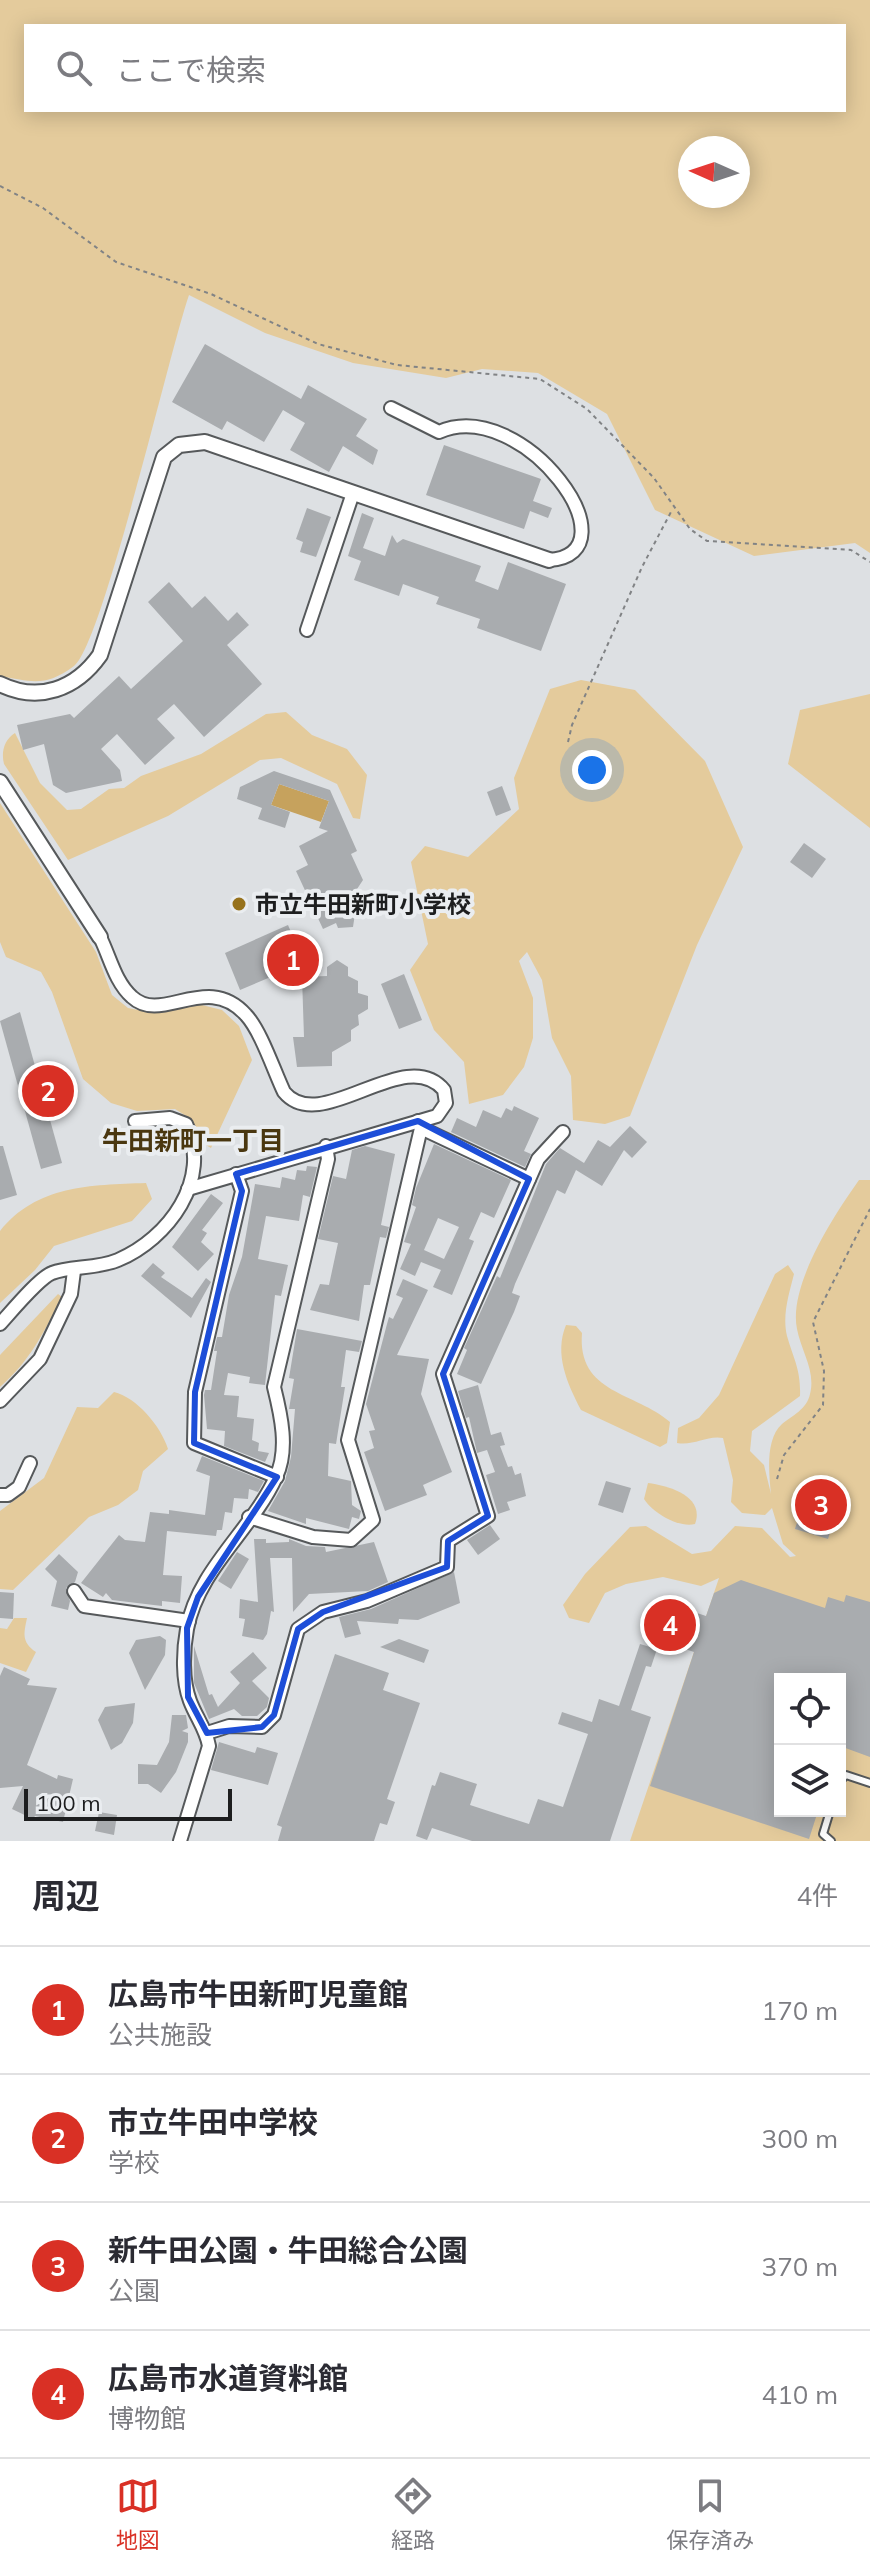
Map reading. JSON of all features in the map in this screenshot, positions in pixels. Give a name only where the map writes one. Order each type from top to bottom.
[{"type":"street","points":[[0,684],[17,691],[55,691],[72,684],[89,671],[100,655],[164,457],[179,445],[205,442],[549,560],[563,559],[574,551],[582,530],[579,510],[554,474],[520,441],[476,426],[454,426],[439,432],[391,408]]},
{"type":"street","points":[[307,630],[353,493]]},
{"type":"street","points":[[0,782],[100,937],[119,982],[133,998],[144,1004],[163,1005],[210,994],[230,1002],[247,1016],[284,1092],[292,1102],[308,1105],[410,1076],[425,1075],[444,1090],[446,1103],[437,1116],[419,1124],[326,1146],[188,1189]]},
{"type":"street","points":[[0,1324],[51,1273],[116,1262],[151,1244],[174,1219],[188,1189],[194,1164],[194,1139],[186,1124],[170,1118],[135,1121]]},
{"type":"street","points":[[419,1124],[529,1179]]},
{"type":"street","points":[[249,1517],[313,1537],[351,1540],[373,1520],[348,1440],[419,1124]]},
{"type":"street","points":[[207,1733],[229,1726],[262,1727],[274,1715],[298,1629],[323,1612],[367,1601],[447,1567],[448,1541],[488,1516],[443,1374],[538,1159],[563,1132]]},
{"type":"street","points":[[180,1841],[209,1746],[207,1733],[188,1697],[184,1670],[189,1621],[210,1576],[277,1477],[282,1422],[274,1387],[328,1159],[326,1146]]},
{"type":"street","points":[[236,1174],[242,1191],[195,1392],[194,1443],[277,1477]]},
{"type":"street","points":[[0,1401],[40,1359],[71,1294],[74,1271]]},
{"type":"street","points":[[0,1495],[8,1495],[19,1487],[30,1463]]},
{"type":"street","points":[[74,1591],[84,1606],[189,1621]]},
{"type":"lane","points":[[846,1775],[870,1783]]},
{"type":"lane","points":[[828,1817],[823,1834],[831,1841]]},
{"type":"path","points":[[0,186],[43,208],[116,262],[211,294],[318,344],[397,365],[540,379],[587,409],[654,478],[690,529],[707,541],[851,550],[870,562]]},
{"type":"path","points":[[568,742],[572,725],[579,716],[642,567],[673,509]]},
{"type":"path","points":[[777,1479],[784,1455],[823,1405],[824,1371],[813,1322],[817,1308],[870,1209]]},
{"type":"highlighted area","points":[[418,1121],[529,1179],[443,1374],[488,1516],[448,1541],[447,1567],[323,1612],[298,1629],[274,1715],[262,1727],[207,1733],[188,1697],[187,1628],[198,1597],[277,1477],[194,1443],[195,1392],[242,1191],[236,1174]]},
{"type":"shaded area","points":[[0,0],[870,0],[870,553],[855,543],[754,556],[655,510],[607,414],[538,373],[482,369],[446,378],[353,363],[265,333],[189,295],[118,554],[86,647],[74,666],[55,677],[38,681],[0,676]]},
{"type":"shaded area","points":[[581,680],[635,690],[705,761],[743,847],[697,945],[630,1116],[605,1124],[573,1120],[571,1076],[552,1038],[542,980],[527,952],[519,961],[533,998],[533,1038],[524,1067],[503,1095],[469,1104],[464,1062],[434,1030],[410,970],[428,944],[411,862],[425,846],[468,857],[519,809],[514,778],[550,689]]},
{"type":"shaded area","points":[[870,694],[870,828],[788,764],[800,710]]},
{"type":"shaded area","points":[[286,712],[312,735],[347,749],[367,775],[360,819],[353,818],[337,784],[281,758],[260,760],[168,816],[68,860],[3,760],[6,743],[15,733],[40,783],[67,810],[81,809],[109,789],[124,788],[141,776],[201,754],[266,714]]},
{"type":"shaded area","points":[[279,784],[329,801],[321,822],[271,805]]},
{"type":"shaded area","points":[[0,803],[96,952],[112,995],[128,1008],[149,1012],[198,1004],[222,1010],[239,1026],[252,1060],[211,1148],[199,1141],[191,1119],[175,1109],[137,1111],[111,1103],[83,1079],[52,992],[41,972],[6,957],[0,942]]},
{"type":"shaded area","points":[[859,1180],[870,1180],[870,1841],[630,1841],[719,1578],[701,1586],[663,1577],[626,1584],[605,1593],[589,1623],[569,1618],[563,1605],[585,1574],[630,1527],[646,1526],[692,1554],[711,1551],[735,1526],[762,1528],[790,1557],[796,1556],[783,1544],[772,1508],[765,1515],[742,1513],[731,1502],[733,1480],[723,1438],[677,1443],[678,1428],[699,1418],[719,1395],[775,1274],[788,1265],[794,1274],[785,1320],[798,1372],[800,1396],[752,1431],[750,1451],[764,1465],[771,1494],[769,1457],[773,1438],[782,1424],[806,1404],[810,1394],[810,1369],[797,1329],[796,1311],[806,1271],[826,1230]]},
{"type":"shaded area","points":[[146,1183],[152,1199],[132,1221],[54,1246],[35,1270],[0,1303],[0,1231],[15,1216],[31,1204],[66,1190]]},
{"type":"shaded area","points":[[58,1294],[62,1297],[36,1345],[0,1387],[0,1355]]},
{"type":"shaded area","points":[[566,1325],[576,1326],[582,1333],[583,1353],[589,1368],[599,1380],[670,1422],[667,1443],[660,1447],[581,1410],[567,1379],[562,1358]]},
{"type":"shaded area","points":[[114,1392],[131,1400],[147,1414],[160,1431],[168,1449],[143,1471],[138,1490],[118,1505],[89,1517],[13,1590],[0,1589],[0,1511],[44,1478],[77,1407],[98,1408]]},
{"type":"shaded area","points":[[648,1483],[676,1490],[691,1500],[697,1515],[695,1524],[674,1522],[653,1509],[644,1499]]},
{"type":"shaded area","points":[[14,1618],[27,1618],[26,1641],[36,1652],[26,1672],[0,1663],[0,1628],[7,1629]]},
{"type":"building","points":[[205,344],[301,399],[308,385],[367,419],[356,436],[378,450],[373,465],[343,446],[329,472],[290,450],[305,423],[283,410],[264,442],[227,421],[222,430],[172,402]]},
{"type":"building","points":[[444,445],[541,479],[533,501],[552,508],[548,518],[530,511],[524,529],[426,495]]},
{"type":"building","points":[[307,508],[331,517],[316,557],[300,552],[303,542],[296,539]]},
{"type":"building","points":[[362,513],[374,518],[363,548],[385,556],[392,535],[397,543],[403,539],[481,566],[475,581],[498,590],[508,562],[566,584],[541,651],[477,628],[480,619],[436,604],[439,597],[403,584],[399,596],[354,580],[361,561],[348,556]]},
{"type":"building","points":[[169,582],[192,608],[205,596],[228,621],[237,612],[249,625],[227,645],[262,684],[204,737],[174,704],[157,719],[175,738],[145,765],[117,734],[101,749],[120,770],[122,781],[66,793],[53,785],[44,744],[23,750],[17,725],[70,714],[74,718],[119,676],[131,689],[183,641],[148,602]]},
{"type":"building","points":[[274,771],[330,790],[357,851],[351,854],[363,880],[357,889],[362,899],[356,907],[353,927],[338,928],[336,923],[323,929],[296,871],[308,865],[299,846],[328,831],[319,828],[329,801],[279,784],[271,805],[290,812],[285,828],[258,819],[262,808],[237,799],[240,787]]},
{"type":"building","points":[[502,786],[511,810],[496,816],[487,792]]},
{"type":"building","points":[[804,843],[826,859],[812,878],[790,862]]},
{"type":"building","points":[[288,925],[304,963],[240,990],[225,953]]},
{"type":"building","points":[[337,960],[348,967],[348,976],[358,981],[358,993],[368,996],[368,1009],[358,1015],[359,1025],[351,1030],[351,1041],[332,1052],[332,1066],[297,1067],[293,1037],[304,1037],[302,977],[327,976],[327,967]]},
{"type":"building","points":[[404,974],[422,1020],[399,1029],[381,984]]},
{"type":"building","points":[[20,1012],[62,1163],[41,1169],[0,1021]]},
{"type":"building","points":[[514,1106],[539,1118],[524,1151],[531,1154],[525,1167],[451,1132],[457,1118],[476,1127],[483,1110],[501,1118],[506,1108],[512,1111]]},
{"type":"building","points":[[630,1126],[647,1142],[632,1158],[624,1150],[602,1186],[576,1170],[565,1194],[557,1190],[515,1284],[512,1293],[520,1296],[481,1384],[457,1374],[467,1350],[464,1348],[497,1276],[500,1278],[546,1164],[560,1148],[584,1163],[598,1140],[610,1147]]},
{"type":"building","points":[[434,1144],[511,1180],[494,1218],[481,1212],[469,1239],[474,1241],[452,1295],[433,1287],[441,1270],[421,1262],[415,1276],[400,1269],[411,1244],[404,1242],[416,1207],[412,1205]],"holes":[[[438,1218],[459,1227],[444,1259],[424,1250]]]},
{"type":"building","points":[[0,1146],[3,1146],[17,1195],[0,1200]]},
{"type":"building","points":[[365,1146],[395,1154],[381,1225],[389,1227],[386,1238],[380,1237],[370,1285],[364,1285],[359,1321],[310,1310],[320,1284],[329,1285],[338,1243],[318,1239],[333,1176],[346,1179],[352,1150]]},
{"type":"building","points":[[307,1166],[317,1167],[310,1197],[303,1195],[299,1221],[266,1216],[258,1259],[288,1265],[281,1296],[275,1295],[265,1385],[249,1383],[250,1377],[228,1373],[224,1395],[239,1396],[237,1417],[254,1419],[252,1440],[259,1443],[258,1451],[269,1453],[265,1462],[224,1446],[225,1431],[207,1429],[204,1395],[205,1390],[211,1390],[217,1351],[214,1351],[217,1337],[222,1337],[229,1295],[242,1257],[255,1184],[280,1188],[282,1177],[295,1180],[297,1170],[306,1171]]},
{"type":"building","points":[[211,1194],[223,1203],[202,1230],[207,1233],[201,1242],[214,1254],[198,1271],[172,1247]]},
{"type":"building","points":[[153,1263],[165,1273],[161,1277],[192,1298],[206,1278],[211,1282],[191,1318],[141,1276]]},
{"type":"building","points":[[403,1279],[428,1290],[397,1355],[429,1359],[421,1394],[452,1472],[423,1485],[427,1495],[385,1511],[364,1452],[374,1448],[369,1431],[375,1430],[366,1404],[389,1317],[393,1319],[403,1298],[396,1295]]},
{"type":"building","points":[[297,1329],[362,1341],[359,1352],[346,1350],[341,1387],[345,1387],[336,1444],[329,1443],[328,1476],[351,1481],[352,1505],[361,1511],[359,1519],[352,1517],[349,1529],[306,1518],[306,1524],[268,1511],[285,1481],[291,1457],[295,1409],[289,1409],[294,1379],[289,1378]]},
{"type":"building","points":[[478,1385],[491,1435],[501,1432],[505,1445],[500,1446],[508,1467],[512,1466],[515,1475],[521,1473],[526,1496],[507,1502],[510,1510],[498,1514],[486,1475],[495,1472],[487,1450],[477,1453],[469,1417],[466,1418],[458,1391]]},
{"type":"building","points":[[202,1456],[264,1481],[258,1492],[249,1489],[248,1499],[234,1498],[232,1513],[225,1512],[222,1530],[217,1530],[216,1536],[167,1531],[163,1575],[182,1576],[180,1603],[162,1601],[162,1606],[112,1600],[106,1593],[103,1597],[81,1583],[119,1535],[125,1540],[145,1542],[150,1512],[169,1514],[169,1510],[205,1515],[210,1476],[196,1471]]},
{"type":"building","points":[[606,1481],[631,1488],[623,1513],[598,1505]]},
{"type":"building","points":[[816,1489],[841,1498],[828,1539],[795,1529],[802,1506],[809,1508]]},
{"type":"building","points":[[490,1525],[500,1539],[478,1555],[467,1540]]},
{"type":"building","points":[[254,1539],[266,1539],[266,1543],[289,1542],[289,1539],[306,1546],[325,1547],[326,1552],[374,1542],[388,1582],[368,1591],[309,1594],[293,1612],[292,1558],[270,1558],[274,1612],[271,1611],[267,1634],[263,1640],[242,1636],[245,1619],[239,1618],[240,1599],[258,1602]]},
{"type":"building","points":[[237,1552],[249,1559],[231,1589],[218,1581]]},
{"type":"building","points":[[59,1554],[78,1572],[75,1582],[66,1588],[70,1601],[68,1610],[51,1606],[57,1581],[45,1569]]},
{"type":"building","points":[[454,1572],[460,1603],[418,1620],[399,1619],[398,1624],[357,1621],[361,1634],[345,1638],[339,1617],[371,1609]]},
{"type":"building","points":[[741,1580],[825,1608],[828,1597],[844,1602],[846,1595],[870,1602],[870,1757],[846,1748],[846,1673],[774,1673],[774,1817],[816,1817],[809,1839],[650,1786],[694,1652],[655,1639],[667,1603],[706,1616],[714,1593]]},
{"type":"building","points":[[0,1592],[14,1593],[13,1619],[0,1618]]},
{"type":"building","points":[[160,1636],[166,1640],[165,1655],[145,1690],[129,1653],[136,1640]]},
{"type":"building","points":[[399,1639],[429,1650],[424,1663],[380,1647]]},
{"type":"building","points":[[640,1644],[657,1649],[651,1667],[646,1666],[631,1710],[651,1717],[610,1841],[472,1841],[432,1828],[427,1840],[416,1836],[432,1785],[435,1786],[440,1772],[477,1784],[470,1805],[529,1824],[538,1799],[563,1807],[588,1734],[558,1724],[562,1712],[592,1722],[599,1699],[619,1706]]},
{"type":"building","points":[[194,1646],[209,1695],[212,1694],[218,1707],[240,1683],[230,1672],[253,1652],[267,1668],[252,1681],[269,1698],[267,1707],[257,1716],[242,1716],[234,1709],[209,1719],[194,1683]]},
{"type":"building","points":[[335,1654],[389,1673],[383,1690],[420,1703],[387,1799],[395,1802],[387,1825],[380,1823],[374,1841],[278,1841],[282,1827],[277,1825]]},
{"type":"building","points":[[4,1667],[30,1679],[27,1685],[57,1688],[27,1765],[57,1779],[58,1775],[73,1779],[63,1822],[35,1816],[33,1819],[12,1809],[23,1786],[0,1788],[0,1676]]},
{"type":"building","points":[[135,1703],[133,1723],[122,1743],[111,1750],[98,1720],[105,1707]]},
{"type":"building","points":[[172,1715],[186,1715],[188,1728],[182,1731],[188,1733],[188,1742],[176,1772],[161,1793],[148,1784],[138,1784],[138,1764],[157,1765],[169,1742]]},
{"type":"building","points":[[219,1742],[255,1753],[257,1747],[278,1753],[268,1785],[211,1770]]},
{"type":"building","points":[[99,1812],[117,1815],[114,1835],[95,1831]]},
{"type":"place","name":"市立牛田新町小学校","points":[[239,904]]},
{"type":"place","name":"広島市牛田新町児童館","points":[[293,960]]},
{"type":"place","name":"市立牛田中学校","points":[[48,1091]]},
{"type":"place","name":"新牛田公園・牛田総合公園","points":[[821,1505]]},
{"type":"place","name":"広島市水道資料館","points":[[670,1625]]},
{"type":"district","name":"牛田新町一丁目","points":[[193,1140]]}]
